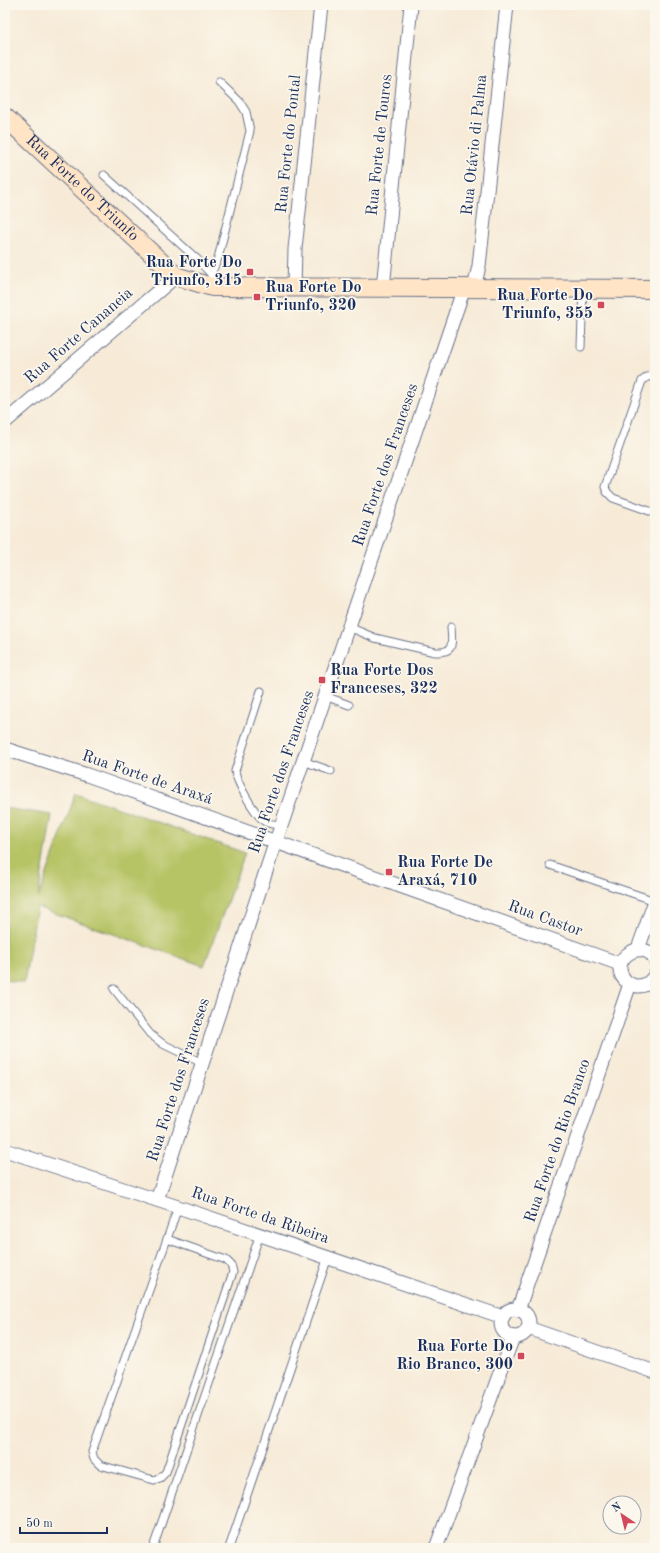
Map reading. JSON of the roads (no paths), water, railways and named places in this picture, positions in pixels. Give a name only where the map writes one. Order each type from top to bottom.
[{"type":"street","name":"Rua Forte do Pontal","points":[[294,287],[295,250],[321,5]]},
{"type":"street","name":"Rua Forte de Touros","points":[[384,288],[411,5]]},
{"type":"street","name":"Rua Otávio di Palma","points":[[469,288],[479,266],[507,5]]},
{"type":"street","name":"Rua Forte do Triunfo","points":[[5,117],[176,276],[212,281],[294,287],[655,289]]},
{"type":"street","name":"Rua Forte Cananeia","points":[[5,422],[176,276]]},
{"type":"street","name":"Rua Forte dos Franceses","points":[[157,1200],[325,696],[469,288]]},
{"type":"street","name":"Rua Forte de Araxá","points":[[5,749],[87,775],[276,841]]},
{"type":"street","name":"Rua Castor","points":[[276,841],[620,964]]},
{"type":"street","points":[[638,950],[655,901]]},
{"type":"street","points":[[655,960],[650,953],[644,950],[638,950],[627,954],[620,964],[622,976],[630,984],[635,986],[647,984],[655,975]]},
{"type":"street","name":"Rua Forte do Rio Branco","points":[[518,1310],[630,984]]},
{"type":"street","name":"Rua Forte da Ribeira","points":[[5,1150],[260,1234],[503,1317]]},
{"type":"street","points":[[509,1310],[518,1310],[523,1311],[528,1319],[528,1328],[522,1335],[514,1337],[509,1336],[503,1330],[501,1321],[509,1310]]},
{"type":"street","points":[[528,1328],[655,1372]]},
{"type":"street","points":[[436,1548],[514,1337]]},
{"type":"lane","points":[[212,281],[250,131],[246,112],[239,101],[219,82]]},
{"type":"lane","points":[[104,176],[197,259],[212,281]]},
{"type":"lane","points":[[581,347],[583,289]]},
{"type":"lane","points":[[655,376],[647,377],[642,381],[606,487],[607,492],[613,498],[655,513]]},
{"type":"lane","points":[[350,627],[375,638],[444,653],[449,650],[452,643],[451,628]]},
{"type":"lane","points":[[262,691],[235,771],[237,781],[264,822],[282,825]]},
{"type":"lane","points":[[325,696],[349,705]]},
{"type":"lane","points":[[304,761],[331,771]]},
{"type":"lane","points":[[550,865],[655,901]]},
{"type":"lane","points":[[114,989],[150,1034],[163,1044],[202,1063]]},
{"type":"lane","points":[[167,1239],[226,1260],[231,1265],[234,1272],[166,1472],[160,1478],[154,1480],[100,1465],[94,1459],[92,1452],[178,1207]]},
{"type":"lane","points":[[153,1548],[260,1234]]},
{"type":"lane","points":[[229,1548],[328,1257]]},
{"type":"place","name":"Rua Forte Do Triunfo, 315","points":[[250,272]]},
{"type":"place","name":"Rua Forte Do Triunfo, 320","points":[[257,297]]},
{"type":"place","name":"Rua Forte Do Triunfo, 355","points":[[601,305]]},
{"type":"place","name":"Rua Forte Dos Franceses, 322","points":[[322,680]]},
{"type":"place","name":"Rua Forte De Araxá, 710","points":[[389,872]]},
{"type":"place","name":"Rua Forte Do Rio Branco, 300","points":[[521,1356]]}]
